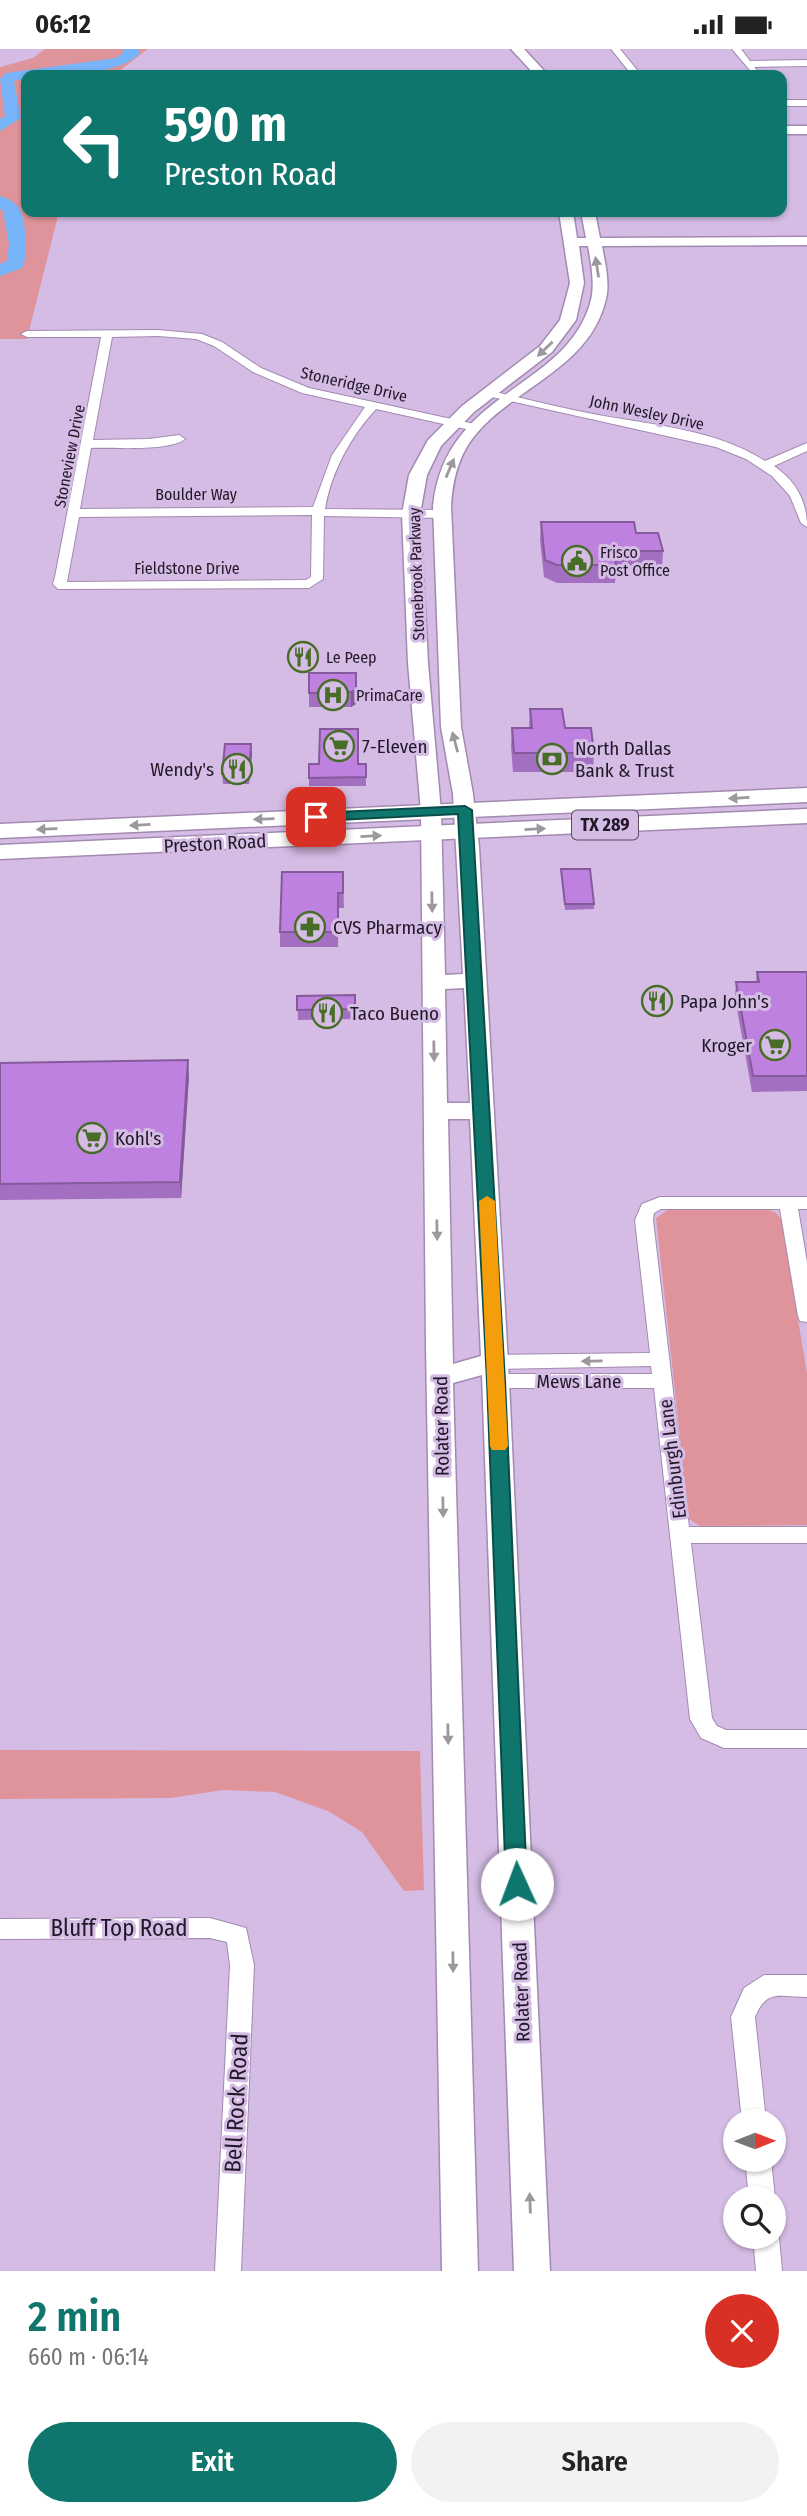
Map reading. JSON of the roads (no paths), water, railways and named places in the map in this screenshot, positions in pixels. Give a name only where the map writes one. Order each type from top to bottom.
[{"type":"main road","points":[[517,49],[537,70]]},
{"type":"main road","points":[[787,130],[807,130]]},
{"type":"main road","name":"Stonebrook Parkway","points":[[431,823],[418,663],[412,509],[418,475],[434,444],[452,423],[546,349],[566,323],[576,296],[577,283],[567,217]]},
{"type":"main road","name":"Stonebrook Parkway","points":[[466,821],[457,749],[451,727],[442,510],[445,478],[475,427],[507,398],[547,372],[588,325],[599,300],[600,284],[589,217]]},
{"type":"main road","points":[[571,242],[807,241]]},
{"type":"main road","points":[[566,323],[588,325]]},
{"type":"main road","points":[[417,598],[445,598]]},
{"type":"main road","points":[[418,663],[448,664]]},
{"type":"main road","name":"Preston Road","points":[[0,852],[92,838],[466,821],[807,795]]},
{"type":"main road","name":"Preston Road","points":[[466,821],[807,816]]},
{"type":"main road","name":"Rolater Road","points":[[466,821],[496,1372],[533,2271]]},
{"type":"main road","name":"Rolater Road","points":[[431,823],[460,2271]]},
{"type":"main road","name":"Preston Road","points":[[0,831],[92,838]]},
{"type":"main road","points":[[433,983],[475,980]]},
{"type":"main road","points":[[435,1111],[482,1111]]},
{"type":"main road","points":[[440,1377],[496,1372]]},
{"type":"street","points":[[615,49],[633,70]]},
{"type":"street","points":[[736,49],[754,70]]},
{"type":"street","points":[[750,64],[807,63]]},
{"type":"street","points":[[787,103],[807,103]]},
{"type":"street","name":"Stoneview Drive","points":[[60,584],[107,333]]},
{"type":"street","name":"Stoneridge Drive","points":[[27,334],[179,333],[198,336],[218,344],[257,370],[306,391],[475,427]]},
{"type":"street","name":"John Wesley Drive","points":[[487,393],[698,437],[747,456],[792,487],[807,523]]},
{"type":"street","points":[[318,511],[333,466],[346,439],[362,416],[374,405]]},
{"type":"street","points":[[88,444],[149,443],[179,439]]},
{"type":"street","points":[[764,466],[807,447]]},
{"type":"street","name":"Boulder Way","points":[[74,513],[318,511],[335,514],[412,509],[442,510]]},
{"type":"street","name":"Fieldstone Drive","points":[[60,584],[299,585],[314,582],[317,579],[318,511]]},
{"type":"street","name":"Edinburgh Lane","points":[[788,1203],[670,1202],[650,1206],[645,1212],[644,1220],[701,1719],[709,1733],[724,1739],[807,1739]]},
{"type":"street","points":[[807,1203],[788,1203],[807,1316]]},
{"type":"street","name":"Mews Lane","points":[[496,1372],[660,1359]]},
{"type":"street","name":"Mews Lane","points":[[496,1372],[663,1381]]},
{"type":"street","points":[[680,1535],[807,1535]]},
{"type":"street","name":"Bluff Top Road","points":[[0,1929],[210,1928],[238,1935]]},
{"type":"street","name":"Bell Rock Road","points":[[228,2271],[242,1965],[238,1935]]},
{"type":"street","points":[[753,2109],[743,2017],[752,1995],[764,1986],[807,1986]]},
{"type":"street","points":[[766,2249],[769,2271]]},
{"type":"waterway","points":[[58,70],[120,62],[132,53],[130,49]]},
{"type":"waterway","points":[[0,126],[13,118],[6,82],[11,76],[21,75]]},
{"type":"waterway","points":[[0,201],[11,209],[18,244],[16,264],[0,271]]},
{"type":"place","name":"Frisco Post Office","points":[[577,561]]},
{"type":"place","name":"Le Peep","points":[[303,657]]},
{"type":"place","name":"PrimaCare","points":[[333,695]]},
{"type":"place","name":"7-Eleven","points":[[339,746]]},
{"type":"place","name":"North Dallas Bank & Trust","points":[[552,759]]},
{"type":"place","name":"Wendy's","points":[[237,769]]},
{"type":"place","name":"CVS Pharmacy","points":[[310,927]]},
{"type":"place","name":"Papa John's","points":[[657,1001]]},
{"type":"place","name":"Taco Bueno","points":[[327,1013]]},
{"type":"place","name":"Kroger","points":[[775,1045]]},
{"type":"place","name":"Kohl's","points":[[92,1138]]}]
